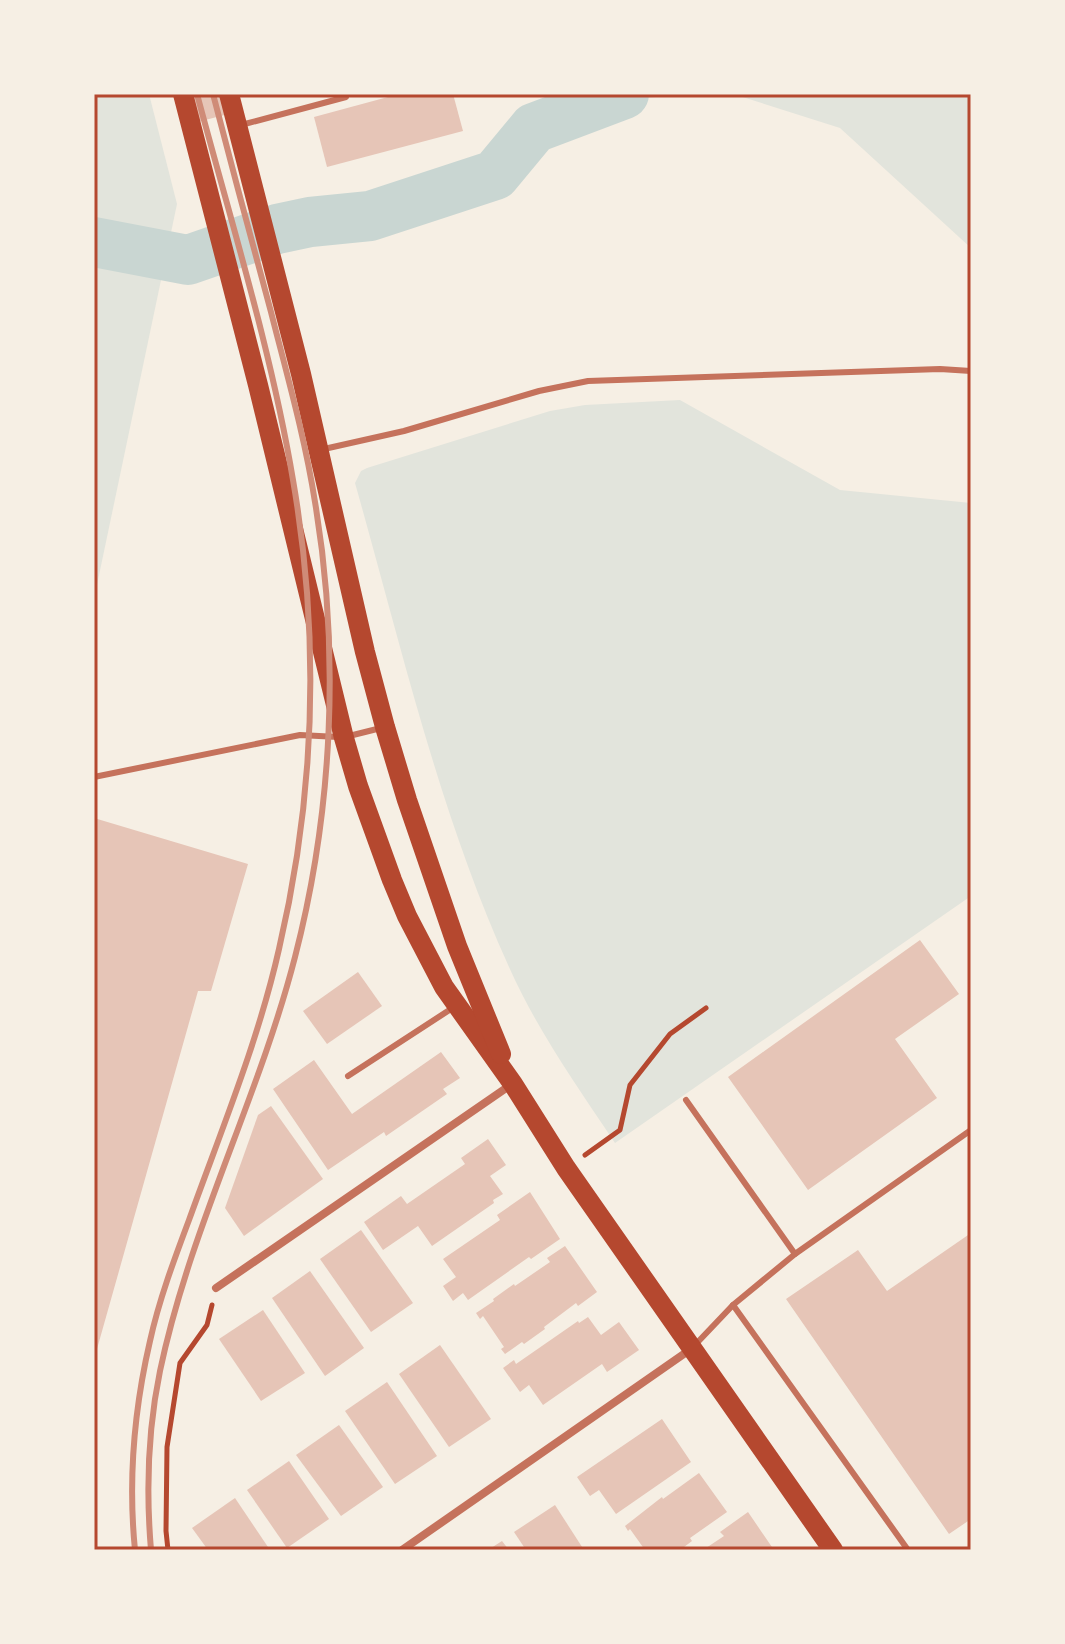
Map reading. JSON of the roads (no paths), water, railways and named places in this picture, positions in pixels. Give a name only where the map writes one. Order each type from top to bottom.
[{"type":"main road","points":[[183,94],[344,738],[370,822],[407,916],[444,987],[513,1084],[566,1168],[833,1550]]},
{"type":"main road","points":[[229,94],[287,319],[385,727],[457,946],[513,1084]]},
{"type":"street","points":[[216,1288],[513,1084]]},
{"type":"street","points":[[402,1550],[692,1348]]},
{"type":"lane","points":[[237,126],[346,97]]},
{"type":"lane","points":[[319,450],[404,431],[539,391],[588,381],[940,369],[971,371]]},
{"type":"lane","points":[[94,777],[300,735],[344,738],[385,727]]},
{"type":"lane","points":[[348,1076],[457,1005]]},
{"type":"lane","points":[[686,1100],[795,1254]]},
{"type":"lane","points":[[692,1348],[733,1305],[795,1254],[971,1130]]},
{"type":"lane","points":[[733,1305],[908,1550]]},
{"type":"waterway","points":[[94,242],[188,260],[277,229],[370,216],[495,175],[534,128],[624,94]]},
{"type":"railway","points":[[135,1550],[132,1471],[144,1367],[167,1280],[238,1086],[261,1018],[279,949],[300,833],[310,715],[307,597],[293,480],[262,334],[197,94]]},
{"type":"railway","points":[[151,1550],[149,1460],[160,1371],[189,1266],[263,1061],[295,957],[318,845],[329,730],[328,615],[311,478],[213,94]]}]
